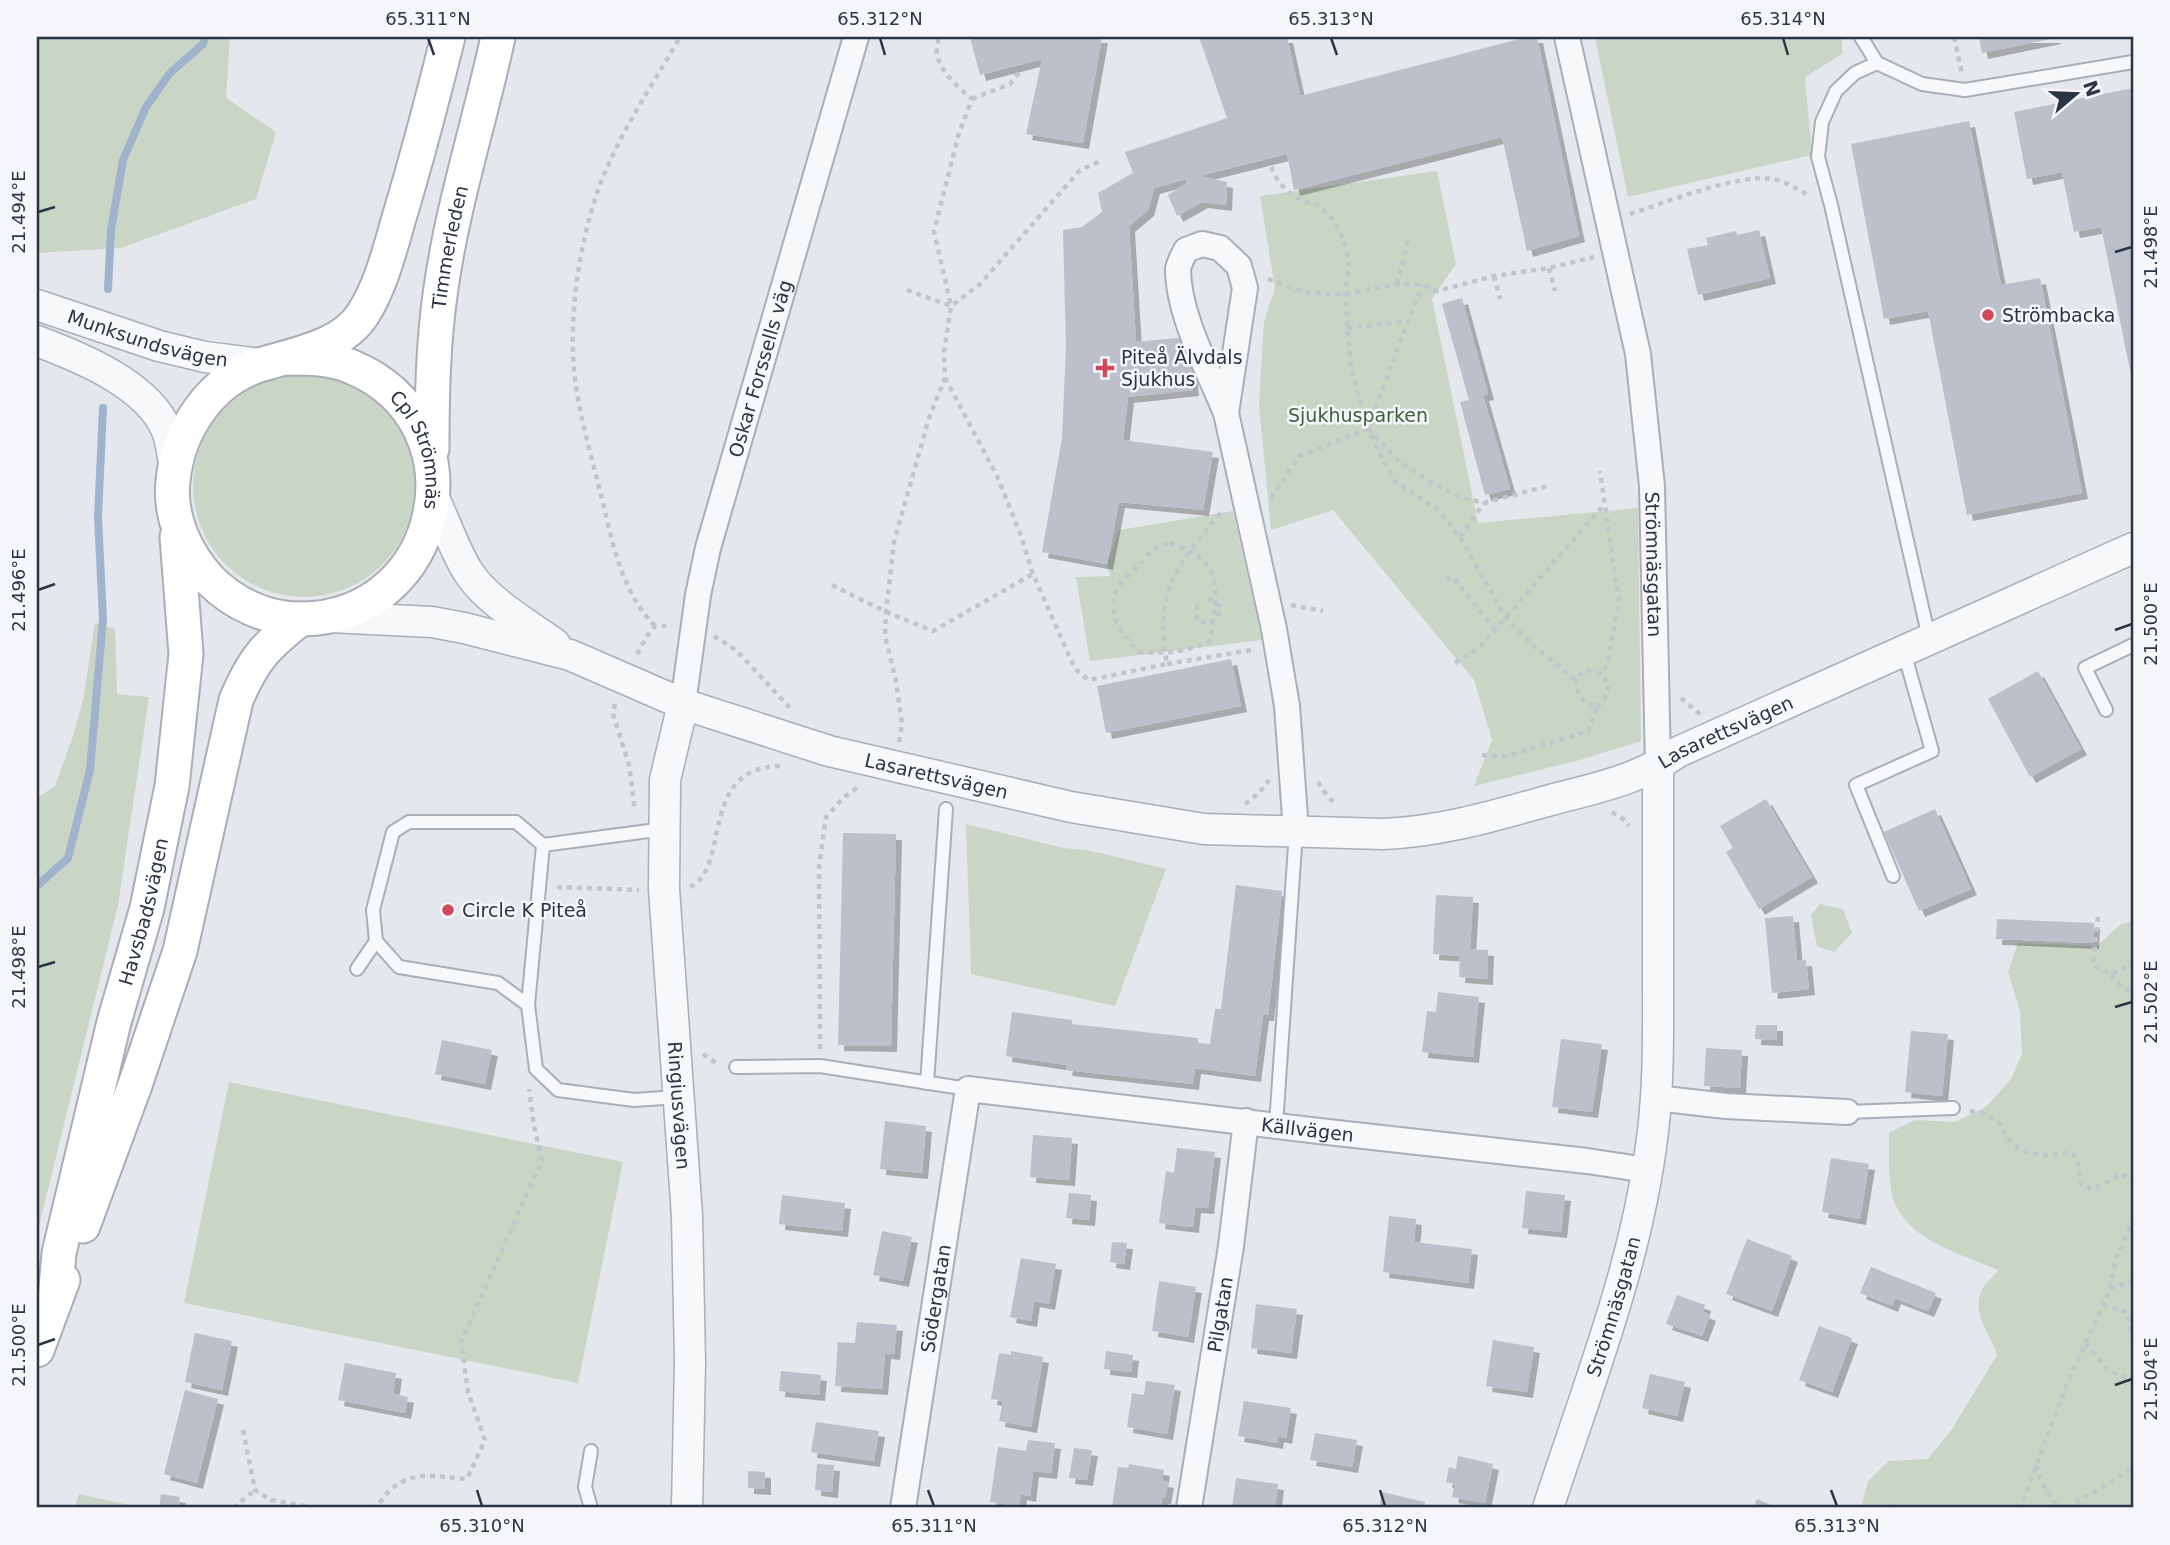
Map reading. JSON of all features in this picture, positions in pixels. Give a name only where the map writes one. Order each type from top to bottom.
[{"type":"main road","points":[[273,361],[320,346],[347,332],[362,316],[391,246],[448,37]]},
{"type":"main road","name":"Timmerleden","points":[[432,462],[434,356],[441,286],[457,201],[498,37]]},
{"type":"main road","name":"Cpl Strömnäs","points":[[319,358],[351,366],[379,381],[404,403],[421,431],[432,462],[434,498],[428,528],[413,560],[390,586],[362,606],[314,618],[271,615],[244,605],[220,589],[200,569],[185,544],[175,516],[172,490],[174,463],[183,437],[205,402],[235,376],[273,361],[319,358]]},
{"type":"main road","name":"Havsbadsvägen","points":[[55,1300],[59,1254],[114,1022],[147,908],[172,786],[186,654],[175,516]]},
{"type":"main road","name":"Havsbadsvägen","points":[[37,1350],[109,1158],[180,951],[236,700],[254,662],[269,644],[314,618]]},
{"type":"street","name":"Oskar Forssells väg","points":[[683,704],[708,548],[856,37]]},
{"type":"street","name":"Strömnäsgatan","points":[[1548,1508],[1625,1272],[1638,1223],[1656,1098],[1658,766],[1650,452],[1638,354],[1567,37]]},
{"type":"street","points":[[1226,413],[1245,288],[1239,266],[1220,248],[1202,244],[1186,250],[1178,267],[1181,295],[1192,331],[1226,413],[1271,616],[1287,706],[1296,831]]},
{"type":"street","name":"Munksundsvägen","points":[[37,305],[159,346],[205,356],[273,361]]},
{"type":"street","name":"Munksundsvägen","points":[[37,341],[63,351],[129,386],[152,407],[167,430],[174,463]]},
{"type":"street","name":"Lasarettsvägen","points":[[434,498],[470,575],[480,587],[561,648],[589,663]]},
{"type":"street","name":"Lasarettsvägen","points":[[314,618],[432,622],[464,628],[570,655],[683,704],[829,751],[964,784],[1137,819],[1204,829],[1384,834],[1457,825],[1640,775],[1678,752],[2133,548]]},
{"type":"street","name":"Ringiusvägen","points":[[683,704],[650,831],[649,890],[680,1097],[687,1216],[690,1349],[687,1508]]},
{"type":"street","name":"Källvägen","points":[[968,1089],[1647,1170]]},
{"type":"street","name":"Södergatan","points":[[903,1508],[968,1089]]},
{"type":"street","points":[[1656,1098],[1726,1106],[1847,1112]]},
{"type":"street","name":"Pilgatan","points":[[1189,1508],[1231,1246],[1246,1121]]},
{"type":"lane","points":[[1861,37],[1877,62],[1922,84],[1965,90],[2133,62]]},
{"type":"lane","points":[[1877,62],[1855,72],[1836,91],[1822,122],[1818,157],[1831,205],[1916,646],[1932,751],[1856,785],[1893,876]]},
{"type":"lane","points":[[2106,710],[2085,668],[2133,645]]},
{"type":"lane","points":[[927,1083],[946,809]]},
{"type":"lane","points":[[528,1005],[498,983],[399,967],[376,941],[373,910],[393,832],[409,822],[516,822],[543,845],[650,831]]},
{"type":"lane","points":[[1276,1125],[1296,831]]},
{"type":"lane","points":[[543,845],[528,1005],[536,1069],[558,1090],[634,1100],[680,1097]]},
{"type":"lane","points":[[357,970],[376,941]]},
{"type":"lane","points":[[736,1067],[820,1066],[968,1089]]},
{"type":"lane","points":[[1847,1112],[1953,1108]]},
{"type":"lane","points":[[591,1451],[585,1487],[591,1508]]},
{"type":"path","points":[[680,37],[635,114],[601,182],[590,218],[572,329],[578,400],[610,531],[633,598],[645,616],[655,626],[717,636],[727,643],[780,699],[800,715]]},
{"type":"path","points":[[939,37],[936,53],[954,83],[972,99]]},
{"type":"path","points":[[1954,37],[1965,90]]},
{"type":"path","points":[[820,1066],[819,867],[826,817],[844,797],[895,766],[902,726],[896,681],[885,636],[886,612],[894,542],[929,418],[945,378],[944,352],[951,306],[934,231],[959,133],[972,99],[1010,84],[1022,69]]},
{"type":"path","points":[[951,306],[980,284],[1080,170],[1101,161]]},
{"type":"path","points":[[1271,167],[1288,192],[1302,201],[1320,206],[1335,222],[1344,240],[1349,263],[1345,294],[1351,369],[1368,429],[1394,481],[1436,508],[1460,537],[1506,618],[1535,648],[1575,680],[1578,695],[1585,703],[1597,707]]},
{"type":"path","points":[[1609,221],[1719,185],[1747,180],[1774,179],[1831,205]]},
{"type":"path","points":[[1397,284],[1409,237]]},
{"type":"path","points":[[1262,276],[1306,293],[1345,294],[1397,284],[1422,285],[1437,291],[1494,276],[1549,268],[1591,258]]},
{"type":"path","points":[[1549,268],[1555,291]]},
{"type":"path","points":[[1494,276],[1500,299]]},
{"type":"path","points":[[1269,503],[1299,456],[1368,429],[1422,285]]},
{"type":"path","points":[[907,290],[951,306]]},
{"type":"path","points":[[1347,328],[1408,321]]},
{"type":"path","points":[[945,378],[997,476],[1020,533],[1032,574],[1075,669],[1089,680],[1167,664],[1265,649]]},
{"type":"path","points":[[1368,429],[1398,460],[1430,482],[1461,497],[1484,503],[1551,485]]},
{"type":"path","points":[[1600,471],[1619,602],[1607,665],[1602,674]]},
{"type":"path","points":[[1460,537],[1484,503]]},
{"type":"path","points":[[1455,663],[1479,648],[1603,505]]},
{"type":"path","points":[[1167,664],[1161,621],[1170,583],[1190,550],[1226,507]]},
{"type":"path","points":[[1213,621],[1210,641],[1191,650],[1140,652],[1118,628],[1113,607],[1118,588],[1152,550],[1170,543],[1190,550],[1206,562],[1214,577],[1215,603]]},
{"type":"path","points":[[832,585],[886,612],[933,631],[1032,574]]},
{"type":"path","points":[[1446,579],[1453,577],[1494,629]]},
{"type":"path","points":[[1196,605],[1197,621],[1213,621],[1218,618],[1220,606],[1205,600]]},
{"type":"path","points":[[1280,603],[1323,611]]},
{"type":"path","points":[[650,831],[613,714],[626,679],[647,636],[655,626]]},
{"type":"path","points":[[1482,755],[1503,757],[1590,731],[1597,707],[1605,699],[1609,687],[1602,674],[1587,670],[1575,680]]},
{"type":"path","points":[[1679,692],[1681,699],[1701,713],[1712,738]]},
{"type":"path","points":[[539,886],[649,890],[692,886],[705,875],[725,802],[735,785],[762,766],[783,766]]},
{"type":"path","points":[[1234,808],[1259,793],[1270,779],[1272,771]]},
{"type":"path","points":[[1315,774],[1320,786],[1341,808]]},
{"type":"path","points":[[1608,809],[1625,820],[1634,834]]},
{"type":"path","points":[[635,878],[649,890]]},
{"type":"path","points":[[635,903],[649,890]]},
{"type":"path","points":[[2098,917],[2093,964],[2111,975],[2122,988],[2133,991]]},
{"type":"path","points":[[2111,975],[2133,963]]},
{"type":"path","points":[[374,1508],[389,1490],[413,1475],[467,1479],[485,1440],[468,1392],[461,1342],[542,1160],[529,1089],[536,1069]]},
{"type":"path","points":[[1953,1108],[1982,1113],[2000,1122],[2004,1137],[2013,1146],[2028,1153],[2060,1155],[2071,1152],[2077,1158],[2081,1185],[2093,1189],[2122,1174],[2133,1180]]},
{"type":"path","points":[[2016,1508],[2023,1501],[2103,1305],[2116,1259],[2133,1221]]},
{"type":"path","points":[[2109,1290],[2133,1281]]},
{"type":"path","points":[[2103,1305],[2127,1312],[2133,1342]]},
{"type":"path","points":[[2086,1343],[2106,1370],[2133,1381]]},
{"type":"path","points":[[243,1430],[255,1490],[271,1500],[316,1508]]},
{"type":"path","points":[[2036,1464],[2040,1479],[2058,1508]]},
{"type":"path","points":[[2067,1508],[2133,1468]]},
{"type":"path","points":[[233,1508],[255,1490]]},
{"type":"green space","points":[[37,37],[230,37],[226,98],[276,132],[256,199],[121,248],[37,253]]},
{"type":"green space","points":[[1595,37],[1842,37],[1842,54],[1805,77],[1812,155],[1628,197]]},
{"type":"green space","name":"Sjukhusparken","points":[[1437,171],[1456,264],[1432,299],[1478,523],[1638,508],[1641,741],[1580,760],[1474,786],[1492,740],[1474,680],[1333,510],[1271,530],[1259,404],[1264,321],[1275,288],[1260,196]]},
{"type":"green space","points":[[315,375],[347,383],[366,393],[383,407],[397,424],[407,443],[415,486],[407,529],[397,548],[383,565],[366,579],[336,593],[293,597],[272,593],[242,579],[218,557],[197,518],[193,475],[197,454],[211,424],[233,400],[272,379]]},
{"type":"green space","points":[[1233,511],[1262,640],[1090,661],[1076,577],[1110,576],[1107,564],[1119,530]]},
{"type":"green space","points":[[95,623],[115,629],[117,694],[149,697],[118,905],[37,1234],[37,798],[55,786],[73,736],[83,700]]},
{"type":"green space","points":[[966,824],[1166,869],[1115,1006],[971,974]]},
{"type":"green space","points":[[1820,904],[1843,909],[1852,933],[1834,952],[1817,946],[1811,915]]},
{"type":"green space","points":[[2133,921],[2133,1508],[1861,1508],[1868,1481],[1889,1461],[1928,1459],[1952,1429],[1997,1355],[1981,1317],[1979,1300],[1984,1287],[1998,1270],[1948,1250],[1917,1232],[1905,1220],[1896,1205],[1891,1188],[1889,1133],[1915,1120],[1955,1122],[1986,1107],[2011,1079],[2022,1054],[2020,1011],[2008,972],[2018,943],[2097,946],[2121,924]]},
{"type":"green space","points":[[229,1082],[623,1162],[578,1383],[184,1303]]},
{"type":"green space","points":[[79,1494],[143,1508],[74,1508]]},
{"type":"building","points":[[970,37],[1102,37],[1083,143],[1026,134],[1042,59],[980,75]]},
{"type":"building","name":"Piteå Älvdals Sjukhus","points":[[1199,37],[1287,37],[1300,96],[1527,37],[1537,37],[1579,236],[1527,251],[1502,137],[1294,190],[1287,154],[1203,175],[1227,182],[1226,205],[1202,202],[1177,216],[1168,195],[1187,183],[1186,179],[1154,188],[1148,210],[1129,226],[1136,342],[1188,337],[1193,390],[1128,397],[1123,440],[1213,452],[1203,510],[1119,502],[1107,564],[1042,552],[1062,438],[1066,347],[1063,230],[1082,227],[1102,212],[1098,193],[1133,173],[1125,152],[1227,118]]},
{"type":"building","points":[[1979,37],[2055,37],[2055,38],[1982,53]]},
{"type":"building","name":"Strömbacka","points":[[2133,88],[2132,380],[2101,227],[2074,232],[2062,172],[2027,179],[2014,112]]},
{"type":"building","name":"Strömbacka","points":[[1969,121],[2001,285],[2040,278],[2082,493],[1967,515],[1928,311],[1884,319],[1851,144]]},
{"type":"building","points":[[1759,230],[1770,278],[1698,295],[1687,249],[1708,245],[1706,238],[1736,231],[1737,235]]},
{"type":"building","points":[[1462,298],[1488,394],[1483,395],[1510,489],[1485,495],[1460,402],[1469,400],[1442,304]]},
{"type":"building","points":[[1231,659],[1241,706],[1106,733],[1097,686]]},
{"type":"building","points":[[2038,671],[2081,749],[2030,777],[1988,699]]},
{"type":"building","points":[[1766,799],[1812,877],[1759,909],[1726,852],[1733,848],[1720,826]]},
{"type":"building","points":[[1935,809],[1971,889],[1919,911],[1884,832]]},
{"type":"building","points":[[843,833],[896,834],[891,1046],[838,1045]]},
{"type":"building","points":[[1236,885],[1282,891],[1268,1015],[1263,1015],[1255,1076],[1195,1068],[1193,1084],[1066,1070],[1067,1065],[1006,1056],[1012,1012],[1072,1020],[1072,1024],[1198,1038],[1198,1043],[1210,1044],[1215,1009],[1221,1009]]},
{"type":"building","points":[[1436,895],[1473,897],[1470,949],[1488,950],[1487,979],[1459,977],[1460,956],[1433,954]]},
{"type":"building","points":[[1793,916],[1797,961],[1806,960],[1809,989],[1772,993],[1765,918]]},
{"type":"building","points":[[1997,919],[2094,923],[2093,943],[1996,939]]},
{"type":"building","points":[[1438,992],[1479,997],[1473,1057],[1422,1052],[1427,1011],[1436,1012]]},
{"type":"building","points":[[1756,1025],[1777,1025],[1777,1040],[1755,1039]]},
{"type":"building","points":[[1911,1031],[1948,1034],[1942,1096],[1905,1092]]},
{"type":"building","points":[[1561,1039],[1602,1044],[1592,1112],[1552,1107]]},
{"type":"building","points":[[442,1040],[492,1050],[485,1084],[435,1074]]},
{"type":"building","points":[[1706,1048],[1742,1050],[1740,1088],[1704,1086]]},
{"type":"building","points":[[885,1121],[926,1126],[922,1173],[880,1169]]},
{"type":"building","points":[[1033,1135],[1072,1138],[1069,1180],[1030,1177]]},
{"type":"building","points":[[1177,1148],[1215,1152],[1208,1208],[1195,1207],[1193,1227],[1159,1223],[1166,1171],[1174,1173]]},
{"type":"building","points":[[1831,1158],[1869,1164],[1860,1219],[1822,1212]]},
{"type":"building","points":[[1526,1191],[1565,1195],[1561,1232],[1522,1228]]},
{"type":"building","points":[[1069,1193],[1091,1195],[1089,1220],[1066,1218]]},
{"type":"building","points":[[782,1195],[845,1203],[842,1231],[779,1224]]},
{"type":"building","points":[[1389,1216],[1416,1219],[1414,1242],[1472,1249],[1468,1283],[1383,1272]]},
{"type":"building","points":[[882,1231],[912,1237],[903,1281],[873,1275]]},
{"type":"building","points":[[1747,1239],[1792,1256],[1772,1311],[1726,1294]]},
{"type":"building","points":[[1112,1242],[1127,1243],[1124,1264],[1110,1262]]},
{"type":"building","points":[[1021,1258],[1056,1264],[1049,1304],[1034,1301],[1031,1321],[1010,1317]]},
{"type":"building","points":[[1871,1267],[1936,1293],[1928,1311],[1895,1298],[1892,1306],[1860,1293]]},
{"type":"building","points":[[1159,1281],[1196,1287],[1188,1337],[1152,1331]]},
{"type":"building","points":[[1677,1295],[1705,1305],[1703,1312],[1710,1315],[1702,1336],[1666,1324]]},
{"type":"building","points":[[1256,1304],[1297,1309],[1291,1353],[1251,1348]]},
{"type":"building","points":[[857,1322],[897,1325],[894,1354],[885,1353],[882,1389],[835,1386],[838,1342],[855,1343]]},
{"type":"building","points":[[1819,1326],[1852,1338],[1832,1392],[1799,1380]]},
{"type":"building","points":[[195,1333],[232,1341],[222,1390],[185,1382]]},
{"type":"building","points":[[1493,1340],[1534,1347],[1527,1392],[1486,1386]]},
{"type":"building","points":[[1011,1351],[1043,1357],[1031,1427],[999,1421],[1003,1401],[991,1399],[999,1353],[1011,1355]]},
{"type":"building","points":[[1106,1351],[1133,1355],[1131,1372],[1104,1369]]},
{"type":"building","points":[[345,1363],[396,1373],[393,1394],[408,1397],[405,1413],[338,1400]]},
{"type":"building","points":[[781,1371],[821,1375],[819,1395],[779,1391]]},
{"type":"building","points":[[1650,1374],[1685,1382],[1677,1416],[1642,1408]]},
{"type":"building","points":[[1146,1381],[1175,1385],[1167,1434],[1127,1427],[1132,1393],[1144,1395]]},
{"type":"building","points":[[185,1390],[218,1399],[197,1483],[164,1474]]},
{"type":"building","points":[[1244,1401],[1291,1408],[1286,1438],[1278,1436],[1277,1443],[1238,1436]]},
{"type":"building","points":[[816,1422],[879,1431],[874,1461],[811,1452]]},
{"type":"building","points":[[1315,1433],[1357,1440],[1352,1467],[1310,1460]]},
{"type":"building","points":[[1028,1440],[1055,1443],[1051,1473],[1033,1471],[1030,1496],[1021,1494],[1019,1506],[990,1502],[998,1447],[1026,1451]]},
{"type":"building","points":[[1074,1448],[1092,1450],[1087,1480],[1069,1478]]},
{"type":"building","points":[[1458,1456],[1493,1464],[1485,1503],[1452,1497],[1455,1484],[1446,1482],[1449,1467],[1456,1469]]},
{"type":"building","points":[[817,1464],[834,1465],[832,1492],[815,1490]]},
{"type":"building","points":[[1129,1464],[1164,1470],[1162,1481],[1168,1482],[1161,1508],[1112,1506],[1118,1467],[1128,1468]]},
{"type":"building","points":[[748,1471],[765,1472],[765,1489],[748,1488]]},
{"type":"building","points":[[1236,1478],[1278,1484],[1275,1508],[1232,1508]]},
{"type":"building","points":[[1382,1492],[1425,1502],[1424,1508],[1379,1508]]},
{"type":"building","points":[[161,1494],[180,1497],[178,1508],[159,1508]]},
{"type":"building","points":[[1757,1499],[1778,1508],[1753,1508]]},
{"type":"waterway","points":[[108,289],[111,230],[123,160],[146,107],[170,73],[203,44],[205,37]]},
{"type":"waterway","points":[[37,886],[68,858],[90,770],[103,619],[98,517],[103,408]]},
{"type":"place","name":"Strömbacka","points":[[1988,315]]},
{"type":"place","name":"Piteå Älvdals Sjukhus","points":[[1105,368]]},
{"type":"place","name":"Circle K Piteå","points":[[448,910]]}]
